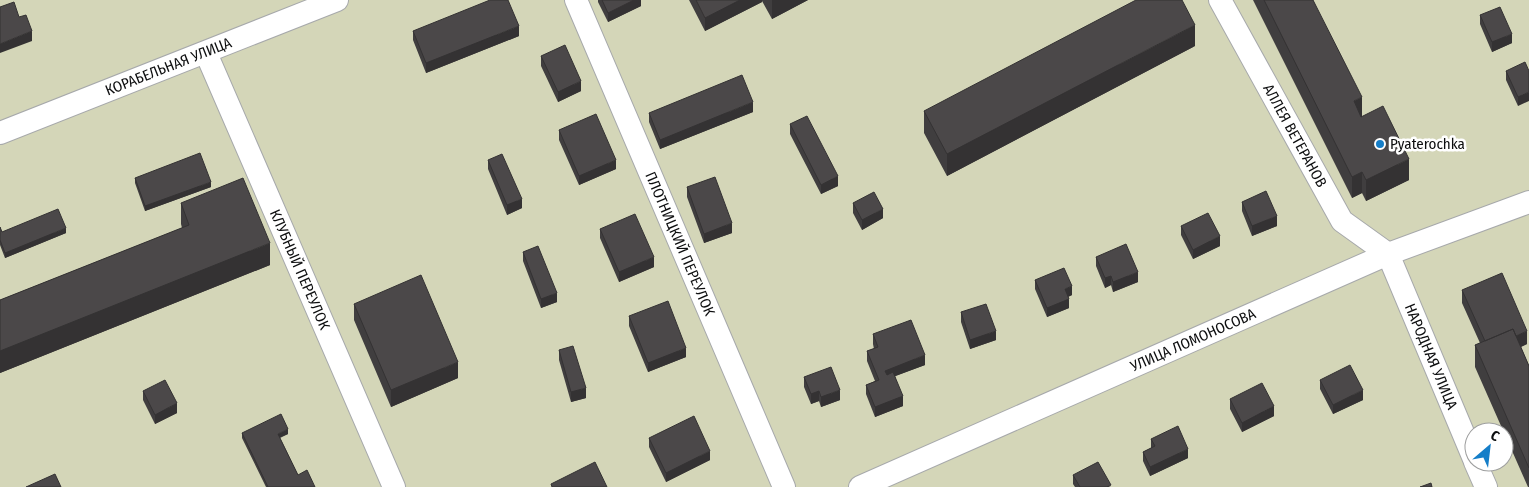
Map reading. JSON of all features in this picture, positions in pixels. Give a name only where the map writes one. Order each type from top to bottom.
[{"type":"street","name":"КОРАБЕЛЬНАЯ УЛИЦА","points":[[0,133],[337,0]]},
{"type":"street","name":"ПЛОТНИЦКИЙ ПЕРЕУЛОК","points":[[576,0],[784,487]]},
{"type":"street","name":"АЛЛЕЯ ВЕТЕРАНОВ","points":[[1220,0],[1342,221],[1388,254]]},
{"type":"street","name":"КЛУБНЫЙ ПЕРЕУЛОК","points":[[206,52],[394,487]]},
{"type":"street","name":"УЛИЦА ЛОМОНОСОВА","points":[[860,487],[1388,254],[1529,202]]},
{"type":"street","name":"НАРОДНАЯ УЛИЦА","points":[[1388,254],[1464,435]]},
{"type":"street","name":"НАРОДНАЯ УЛИЦА","points":[[1480,472],[1486,487]]},
{"type":"green space","points":[[0,0],[1529,0],[1529,487],[0,487]]},
{"type":"building","points":[[490,0],[508,0],[519,26],[426,63],[413,31]]},
{"type":"building","points":[[602,0],[634,0],[608,13]]},
{"type":"building","points":[[696,0],[740,0],[705,18]]},
{"type":"building","points":[[1136,0],[1182,0],[1195,25],[947,154],[924,111]]},
{"type":"building","points":[[1264,0],[1313,0],[1362,97],[1354,101],[1361,117],[1383,106],[1409,159],[1366,180],[1362,172],[1352,177]]},
{"type":"building","points":[[14,2],[19,17],[26,15],[32,31],[0,44],[0,7]]},
{"type":"building","points":[[1500,7],[1512,34],[1492,42],[1480,15]]},
{"type":"building","points":[[565,45],[581,81],[558,92],[541,56]]},
{"type":"building","points":[[1525,62],[1529,71],[1529,92],[1518,97],[1506,71]]},
{"type":"building","points":[[742,75],[753,102],[660,140],[649,113]]},
{"type":"building","points":[[596,114],[616,160],[579,176],[559,130]]},
{"type":"building","points":[[807,116],[838,176],[821,185],[790,124]]},
{"type":"building","points":[[200,153],[211,182],[145,206],[135,178]]},
{"type":"building","points":[[502,154],[522,199],[507,205],[488,160]]},
{"type":"building","points":[[715,177],[732,223],[704,234],[687,187]]},
{"type":"building","points":[[243,178],[270,243],[0,351],[0,300],[189,225],[181,203]]},
{"type":"building","points":[[1266,191],[1277,216],[1252,226],[1242,202]]},
{"type":"building","points":[[874,192],[883,209],[862,220],[853,203]]},
{"type":"building","points":[[58,209],[66,228],[5,253],[0,240],[0,227],[2,232]]},
{"type":"building","points":[[1208,213],[1220,236],[1193,250],[1181,226]]},
{"type":"building","points":[[635,214],[654,257],[619,272],[600,229]]},
{"type":"building","points":[[1126,244],[1138,272],[1113,282],[1111,276],[1105,278],[1096,257]]},
{"type":"building","points":[[538,246],[557,293],[541,299],[523,252]]},
{"type":"building","points":[[1064,268],[1072,286],[1065,289],[1069,299],[1047,308],[1035,280]]},
{"type":"building","points":[[1502,273],[1527,331],[1516,336],[1513,329],[1485,341],[1462,290]]},
{"type":"building","points":[[421,275],[458,362],[391,390],[354,304]]},
{"type":"building","points":[[668,301],[686,348],[648,363],[629,316]]},
{"type":"building","points":[[986,304],[996,331],[970,340],[961,312]]},
{"type":"building","points":[[911,320],[925,355],[885,371],[887,375],[893,372],[903,396],[875,407],[866,385],[879,380],[867,351],[878,347],[873,334]]},
{"type":"building","points":[[1513,329],[1529,366],[1529,468],[1514,434],[1514,422],[1509,422],[1475,345]]},
{"type":"building","points":[[573,346],[586,388],[571,392],[559,350]]},
{"type":"building","points":[[1350,365],[1363,390],[1333,405],[1320,380]]},
{"type":"building","points":[[831,367],[840,390],[821,397],[819,391],[811,394],[804,377]]},
{"type":"building","points":[[165,380],[177,403],[155,415],[143,391]]},
{"type":"building","points":[[1262,383],[1274,406],[1242,423],[1230,399]]},
{"type":"building","points":[[281,414],[288,429],[278,434],[298,475],[307,470],[315,487],[268,487],[242,433]]},
{"type":"building","points":[[694,416],[710,451],[666,473],[649,438]]},
{"type":"building","points":[[1178,426],[1188,449],[1150,467],[1143,452],[1155,446],[1151,439]]},
{"type":"building","points":[[595,462],[607,487],[552,487],[551,484]]},
{"type":"building","points":[[1098,462],[1111,485],[1107,487],[1080,487],[1073,475]]},
{"type":"building","points":[[55,474],[61,487],[26,487]]},
{"type":"building","points":[[1431,483],[1432,487],[1420,487]]},
{"type":"place","name":"Pyaterochka","points":[[1380,144]]}]
